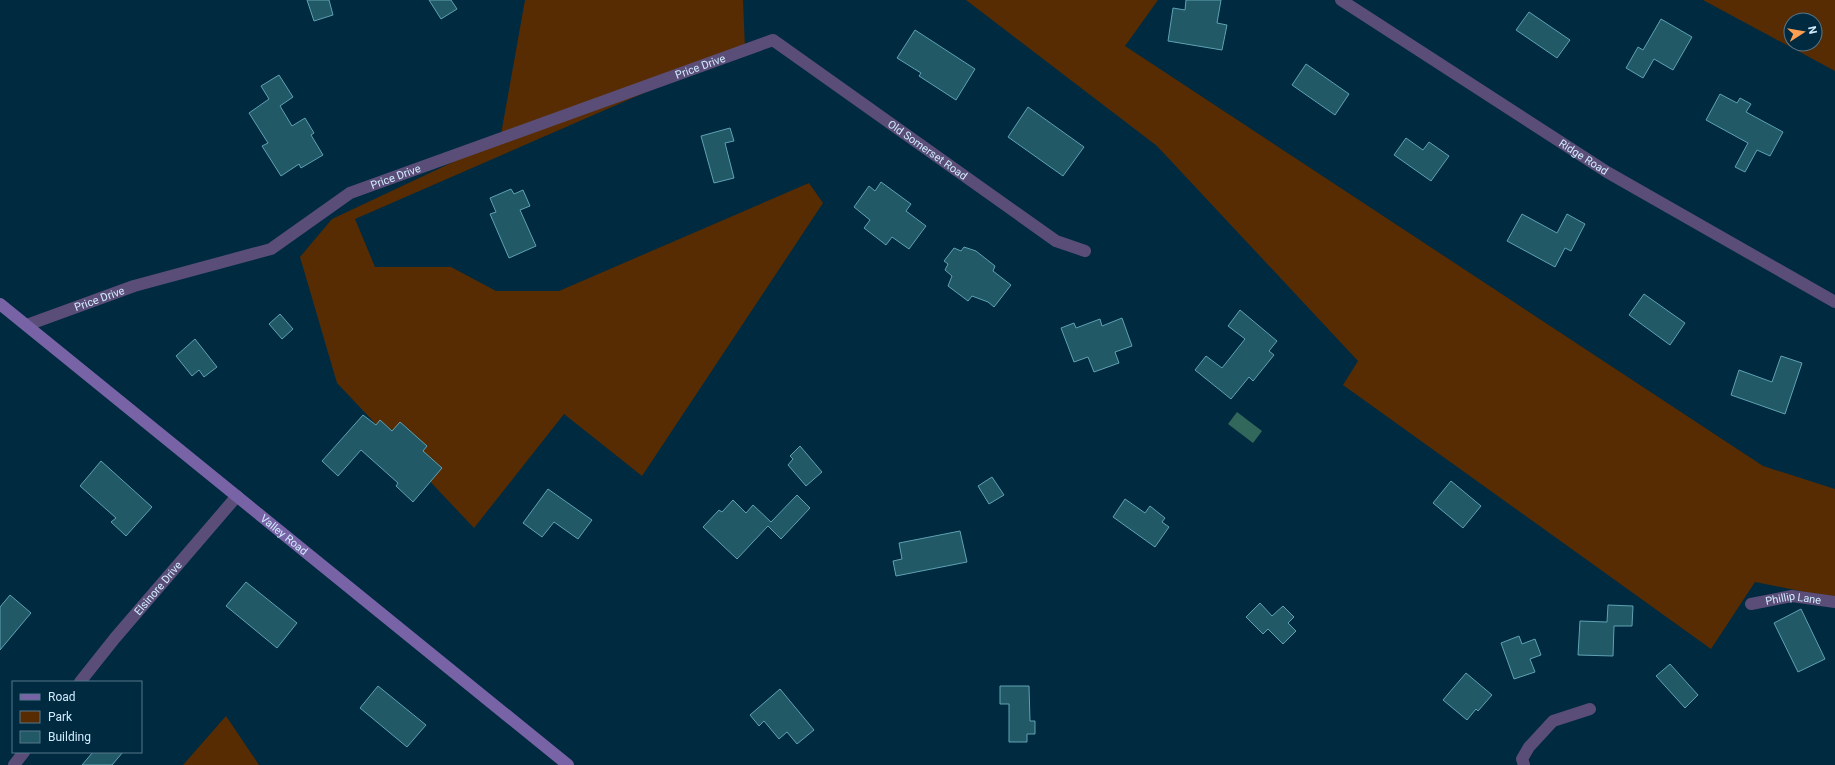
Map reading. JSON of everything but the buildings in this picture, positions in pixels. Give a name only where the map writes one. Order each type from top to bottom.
[{"type":"main road","name":"Valley Road","points":[[0,304],[568,765]]},
{"type":"street","name":"Ridge Road","points":[[1341,0],[1607,172],[1835,302]]},
{"type":"street","name":"Old Somerset Road","points":[[773,40],[1056,241],[1085,251]]},
{"type":"street","name":"Price Drive","points":[[27,325],[134,286],[271,249],[350,193],[773,40]]},
{"type":"street","name":"Elsinore Drive","points":[[81,681],[115,638],[237,496]]},
{"type":"street","name":"Phillip Lane","points":[[1751,604],[1792,596],[1835,602]]},
{"type":"street","points":[[1524,765],[1522,759],[1529,747],[1553,721],[1590,709]]},
{"type":"street","points":[[14,765],[23,753]]},
{"type":"green space","points":[[525,0],[743,0],[745,49],[355,219],[375,267],[451,267],[496,291],[559,291],[809,183],[823,203],[642,476],[564,414],[474,528],[337,383],[300,257],[332,219],[500,140]]},
{"type":"green space","points":[[966,0],[1158,0],[1125,46],[1763,466],[1835,489],[1835,598],[1755,582],[1711,649],[1343,385],[1358,361],[1157,146]]},
{"type":"green space","points":[[1703,0],[1835,0],[1835,71],[1800,52],[1823,52],[1823,12],[1783,12],[1783,43]]},
{"type":"green space","points":[[226,716],[259,765],[183,765]]},
{"type":"shaded area","points":[[1237,412],[1262,431],[1253,443],[1228,424]]}]
